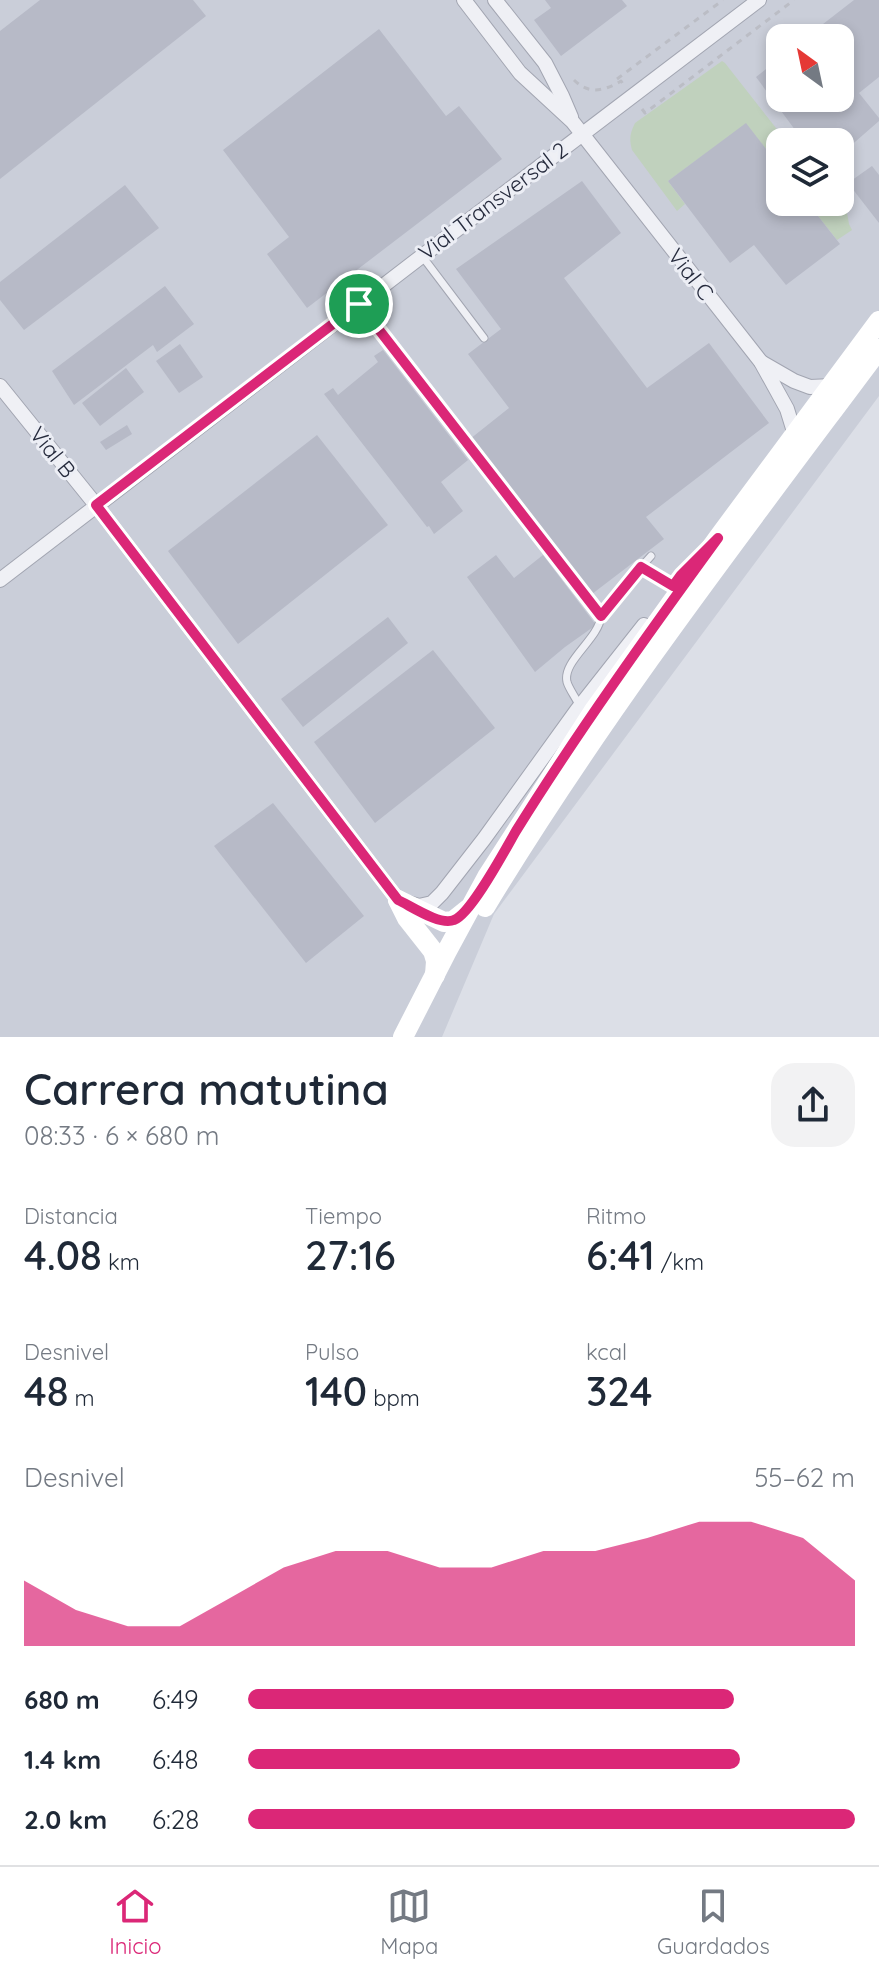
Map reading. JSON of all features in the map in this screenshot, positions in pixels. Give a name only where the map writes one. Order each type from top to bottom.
[{"type":"main road","points":[[403,1037],[471,907],[595,709],[879,321]]},
{"type":"main road","points":[[414,1037],[452,962],[559,791],[682,612],[879,349]]},
{"type":"main road","points":[[503,853],[526,802],[596,696],[596,687]]},
{"type":"main road","points":[[398,900],[444,922],[453,921],[471,907]]},
{"type":"main road","points":[[398,900],[407,918],[433,951],[435,975]]},
{"type":"street","name":"Vial C","points":[[464,0],[520,73],[572,121],[761,362],[787,409],[795,435]]},
{"type":"street","name":"Vial C","points":[[495,0],[545,63],[572,121]]},
{"type":"street","name":"Vial Transversal 2","points":[[0,580],[759,0]]},
{"type":"street","points":[[761,362],[810,387],[832,386]]},
{"type":"street","name":"Vial B","points":[[1,388],[96,505],[398,900]]},
{"type":"street","points":[[398,900],[419,906],[432,903],[442,893],[681,575],[718,538]]},
{"type":"lane","points":[[422,256],[484,338]]},
{"type":"lane","points":[[359,304],[601,616]]},
{"type":"lane","points":[[580,707],[567,682],[568,669],[600,626],[601,616],[651,556]]},
{"type":"lane","points":[[641,567],[673,586]]},
{"type":"path","points":[[617,79],[723,0]]},
{"type":"path","points":[[567,71],[580,86],[594,91],[621,81],[645,113],[794,0]]},
{"type":"shaded area","points":[[0,0],[879,0],[879,396],[494,914],[442,1037],[0,1037]]},
{"type":"green space","points":[[722,61],[776,128],[766,128],[766,149],[746,124],[668,181],[685,204],[677,211],[632,150],[630,139],[635,123]]},
{"type":"green space","points":[[818,216],[848,216],[852,230],[837,240]]},
{"type":"building","points":[[40,0],[193,0],[206,16],[0,179],[0,31]]},
{"type":"building","points":[[545,0],[622,0],[627,6],[561,56],[534,20],[551,8]]},
{"type":"building","points":[[854,0],[879,0],[879,77],[859,93],[879,121],[854,143],[854,128],[794,128],[782,112],[854,112],[854,24],[823,24]]},
{"type":"building","points":[[379,29],[446,116],[459,106],[502,159],[307,308],[267,254],[289,237],[223,150]]},
{"type":"building","points":[[766,69],[766,91],[756,77]]},
{"type":"building","points":[[746,123],[766,149],[766,216],[818,216],[840,244],[786,285],[754,245],[730,263],[668,181]]},
{"type":"building","points":[[872,166],[879,175],[879,223],[854,191],[854,179]]},
{"type":"building","points":[[582,181],[621,233],[564,278],[647,388],[709,343],[769,423],[646,517],[664,539],[592,594],[470,439],[509,408],[468,354],[501,329],[456,269]]},
{"type":"building","points":[[125,185],[159,228],[24,330],[0,300],[0,282]]},
{"type":"building","points":[[165,286],[194,324],[157,352],[153,345],[74,405],[52,371]]},
{"type":"building","points":[[180,344],[203,377],[179,393],[156,361]]},
{"type":"building","points":[[383,350],[468,460],[441,482],[463,511],[434,534],[324,394],[333,388],[338,395],[378,362],[374,356]]},
{"type":"building","points":[[126,368],[144,392],[100,426],[82,403]]},
{"type":"building","points":[[127,425],[132,434],[106,450],[100,442]]},
{"type":"building","points":[[317,435],[388,525],[238,644],[168,551]]},
{"type":"building","points":[[496,555],[514,578],[543,555],[596,625],[535,672],[467,577]]},
{"type":"building","points":[[388,617],[408,643],[303,727],[281,699]]},
{"type":"building","points":[[433,650],[495,728],[375,823],[314,742]]},
{"type":"building","points":[[273,803],[364,916],[306,963],[214,846]]},
{"type":"route","points":[[359,304],[601,616],[641,567],[673,586],[718,538],[595,709],[471,907],[453,921],[435,919],[398,900],[96,505],[359,304]]}]
